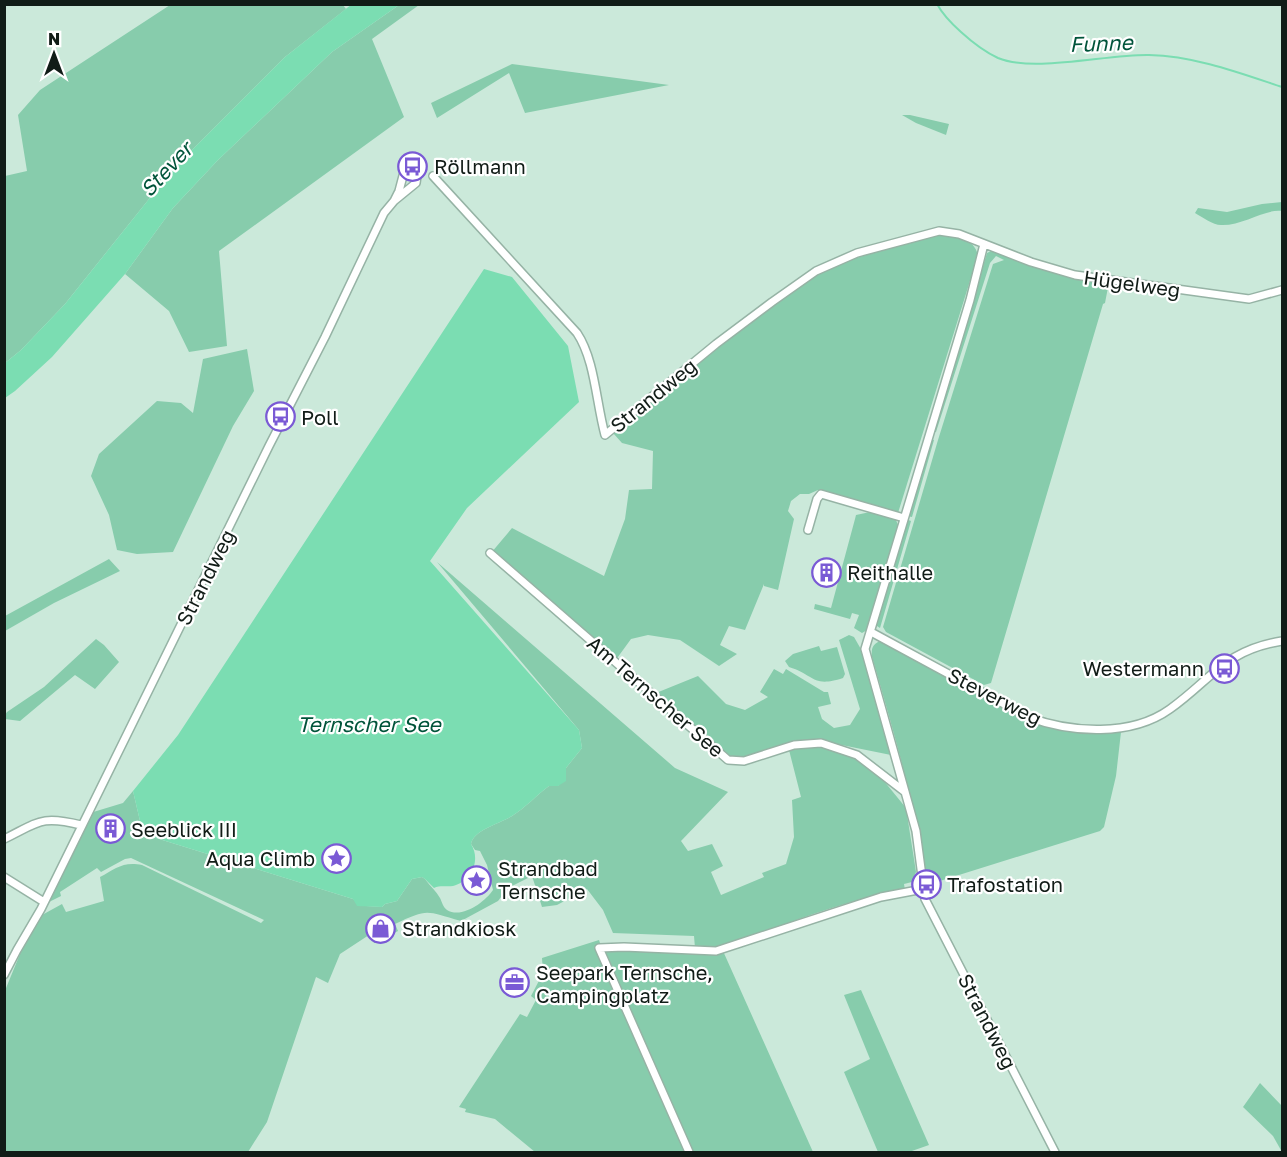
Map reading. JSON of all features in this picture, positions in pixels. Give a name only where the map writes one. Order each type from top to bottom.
[{"type":"street","name":"Strandweg","points":[[433,176],[577,333],[587,352],[605,435],[716,344],[816,271],[857,254],[939,231],[959,234],[984,244],[970,300],[865,649],[916,831],[925,899],[1055,1152]]},
{"type":"street","name":"Strandweg","points":[[4,975],[44,902],[326,337],[384,213],[394,201]]},
{"type":"street","name":"Hügelweg","points":[[984,244],[1053,269],[1087,277],[1249,298],[1282,290]]},
{"type":"street","points":[[808,531],[817,499],[821,494],[904,518]]},
{"type":"street","name":"Am Ternscher See","points":[[490,553],[728,760],[744,761],[794,745],[821,743],[857,755],[905,792]]},
{"type":"street","name":"Steverweg","points":[[871,632],[1028,717],[1053,725],[1091,728],[1129,726],[1162,714],[1232,659],[1255,647],[1282,641]]},
{"type":"street","points":[[4,839],[38,822],[50,819],[81,825]]},
{"type":"street","points":[[4,877],[44,902]]},
{"type":"street","points":[[689,1152],[599,948],[716,951],[881,897],[923,889]]},
{"type":"shaded area","points":[[170,5],[343,5],[346,9],[285,57],[173,169],[65,304],[21,350],[5,363],[5,176],[27,171],[18,115],[40,90]]},
{"type":"shaded area","points":[[399,5],[419,5],[372,39],[404,117],[219,251],[227,346],[189,352],[169,311],[125,274],[173,208],[218,160],[332,52]]},
{"type":"shaded area","points":[[512,64],[669,85],[525,113],[509,73],[437,118],[431,103]]},
{"type":"shaded area","points":[[902,115],[949,124],[946,135],[916,123]]},
{"type":"shaded area","points":[[1282,202],[1282,211],[1269,212],[1229,225],[1215,224],[1195,213],[1198,208],[1227,212]]},
{"type":"shaded area","points":[[941,234],[968,241],[976,249],[978,255],[898,513],[818,490],[809,494],[800,494],[791,501],[788,511],[794,519],[778,590],[764,586],[764,584],[745,630],[729,626],[720,645],[737,654],[719,666],[680,640],[648,635],[631,639],[615,661],[491,553],[512,528],[604,576],[625,519],[629,490],[652,489],[653,451],[622,443],[613,433],[734,335],[815,276],[845,261]]},
{"type":"shaded area","points":[[993,250],[1109,282],[1105,303],[991,683],[984,685],[886,632],[883,627],[993,264],[1004,260],[996,256],[990,263],[936,432],[932,432],[987,253]]},
{"type":"shaded area","points":[[247,349],[254,391],[233,426],[173,552],[137,554],[117,550],[109,515],[91,476],[99,454],[157,401],[181,403],[193,413],[203,359]]},
{"type":"shaded area","points":[[930,439],[934,440],[912,517],[907,516]]},
{"type":"shaded area","points":[[870,512],[896,520],[898,525],[869,629],[862,633],[854,628],[859,615],[852,613],[850,619],[814,609],[815,604],[831,608],[856,515]]},
{"type":"shaded area","points":[[906,519],[911,521],[880,628],[877,626],[877,620]]},
{"type":"shaded area","points":[[109,559],[120,571],[54,603],[5,631],[5,616]]},
{"type":"shaded area","points":[[437,562],[675,768],[728,792],[681,841],[688,851],[712,844],[723,866],[711,872],[721,895],[764,877],[762,873],[786,864],[794,837],[792,800],[801,797],[789,750],[817,745],[854,756],[884,781],[906,808],[916,872],[912,882],[904,884],[905,890],[859,900],[814,914],[725,947],[723,951],[813,1152],[535,1152],[495,1119],[465,1112],[466,1109],[459,1107],[520,1014],[527,1017],[536,1000],[531,996],[543,973],[542,958],[599,940],[601,946],[695,948],[694,936],[613,933],[603,910],[587,889],[557,905],[542,907],[532,876],[508,888],[498,901],[461,921],[433,913],[421,913],[395,924],[398,931],[374,943],[369,935],[340,954],[328,983],[316,977],[267,1122],[248,1152],[5,1152],[4,993],[20,954],[42,915],[62,904],[66,912],[104,901],[100,877],[120,866],[135,864],[142,865],[261,923],[264,920],[131,858],[101,872],[97,868],[60,892],[61,896],[47,903],[90,813],[123,803],[133,791],[143,834],[353,899],[366,906],[382,907],[397,901],[412,879],[422,877],[437,893],[446,909],[453,912],[473,908],[493,890],[487,865],[480,851],[475,850],[471,844],[473,839],[482,831],[517,813],[549,786],[558,786],[566,768],[582,748],[579,730]]},
{"type":"shaded area","points":[[849,635],[854,637],[862,651],[891,755],[812,739],[744,760],[728,760],[656,693],[698,676],[726,704],[745,710],[768,697],[760,692],[774,669],[783,674],[786,669],[824,692],[828,692],[831,704],[818,707],[822,719],[834,728],[850,725],[860,709],[839,640]]},
{"type":"shaded area","points":[[96,639],[119,662],[95,689],[75,675],[20,721],[5,719],[7,712],[44,687]]},
{"type":"shaded area","points":[[882,640],[1028,720],[1051,727],[1074,730],[1121,732],[1116,776],[1104,827],[1100,831],[927,885],[911,799],[872,657],[873,646]]},
{"type":"shaded area","points":[[819,646],[821,651],[837,647],[845,674],[843,678],[819,681],[789,667],[785,661],[793,654]]},
{"type":"shaded area","points":[[861,990],[929,1145],[909,1152],[878,1152],[844,1072],[870,1059],[844,995]]},
{"type":"shaded area","points":[[1260,1083],[1282,1106],[1282,1152],[1273,1136],[1243,1107]]},
{"type":"water","points":[[352,4],[399,5],[332,52],[218,160],[173,208],[125,274],[52,357],[5,398],[5,363],[21,350],[65,304],[173,169],[285,57]]},
{"type":"water","name":"Ternscher See","points":[[484,269],[512,277],[568,346],[579,402],[467,508],[430,561],[579,730],[582,748],[566,768],[566,781],[558,786],[549,786],[517,813],[477,835],[471,844],[475,863],[465,880],[453,886],[434,888],[422,877],[412,879],[397,901],[382,907],[357,906],[353,899],[143,834],[133,791],[178,735]]},
{"type":"waterway","name":"Funne","points":[[937,4],[951,23],[974,43],[998,58],[1013,62],[1031,64],[1132,55],[1166,56],[1217,66],[1282,87]]},
{"type":"place","name":"Röllmann","points":[[413,166]]},
{"type":"place","name":"Poll","points":[[280,417]]},
{"type":"place","name":"Reithalle","points":[[826,572]]},
{"type":"place","name":"Westermann","points":[[1225,668]]},
{"type":"place","name":"Seeblick III","points":[[110,829]]},
{"type":"place","name":"Aqua Climb","points":[[336,858]]},
{"type":"place","name":"Strandbad Ternsche","points":[[477,880]]},
{"type":"place","name":"Trafostation","points":[[926,884]]},
{"type":"place","name":"Strandkiosk","points":[[381,928]]},
{"type":"place","name":"Seepark Ternsche, Campingplatz","points":[[515,983]]},
{"type":"water label","name":"Stever","points":[[166,169]]}]
